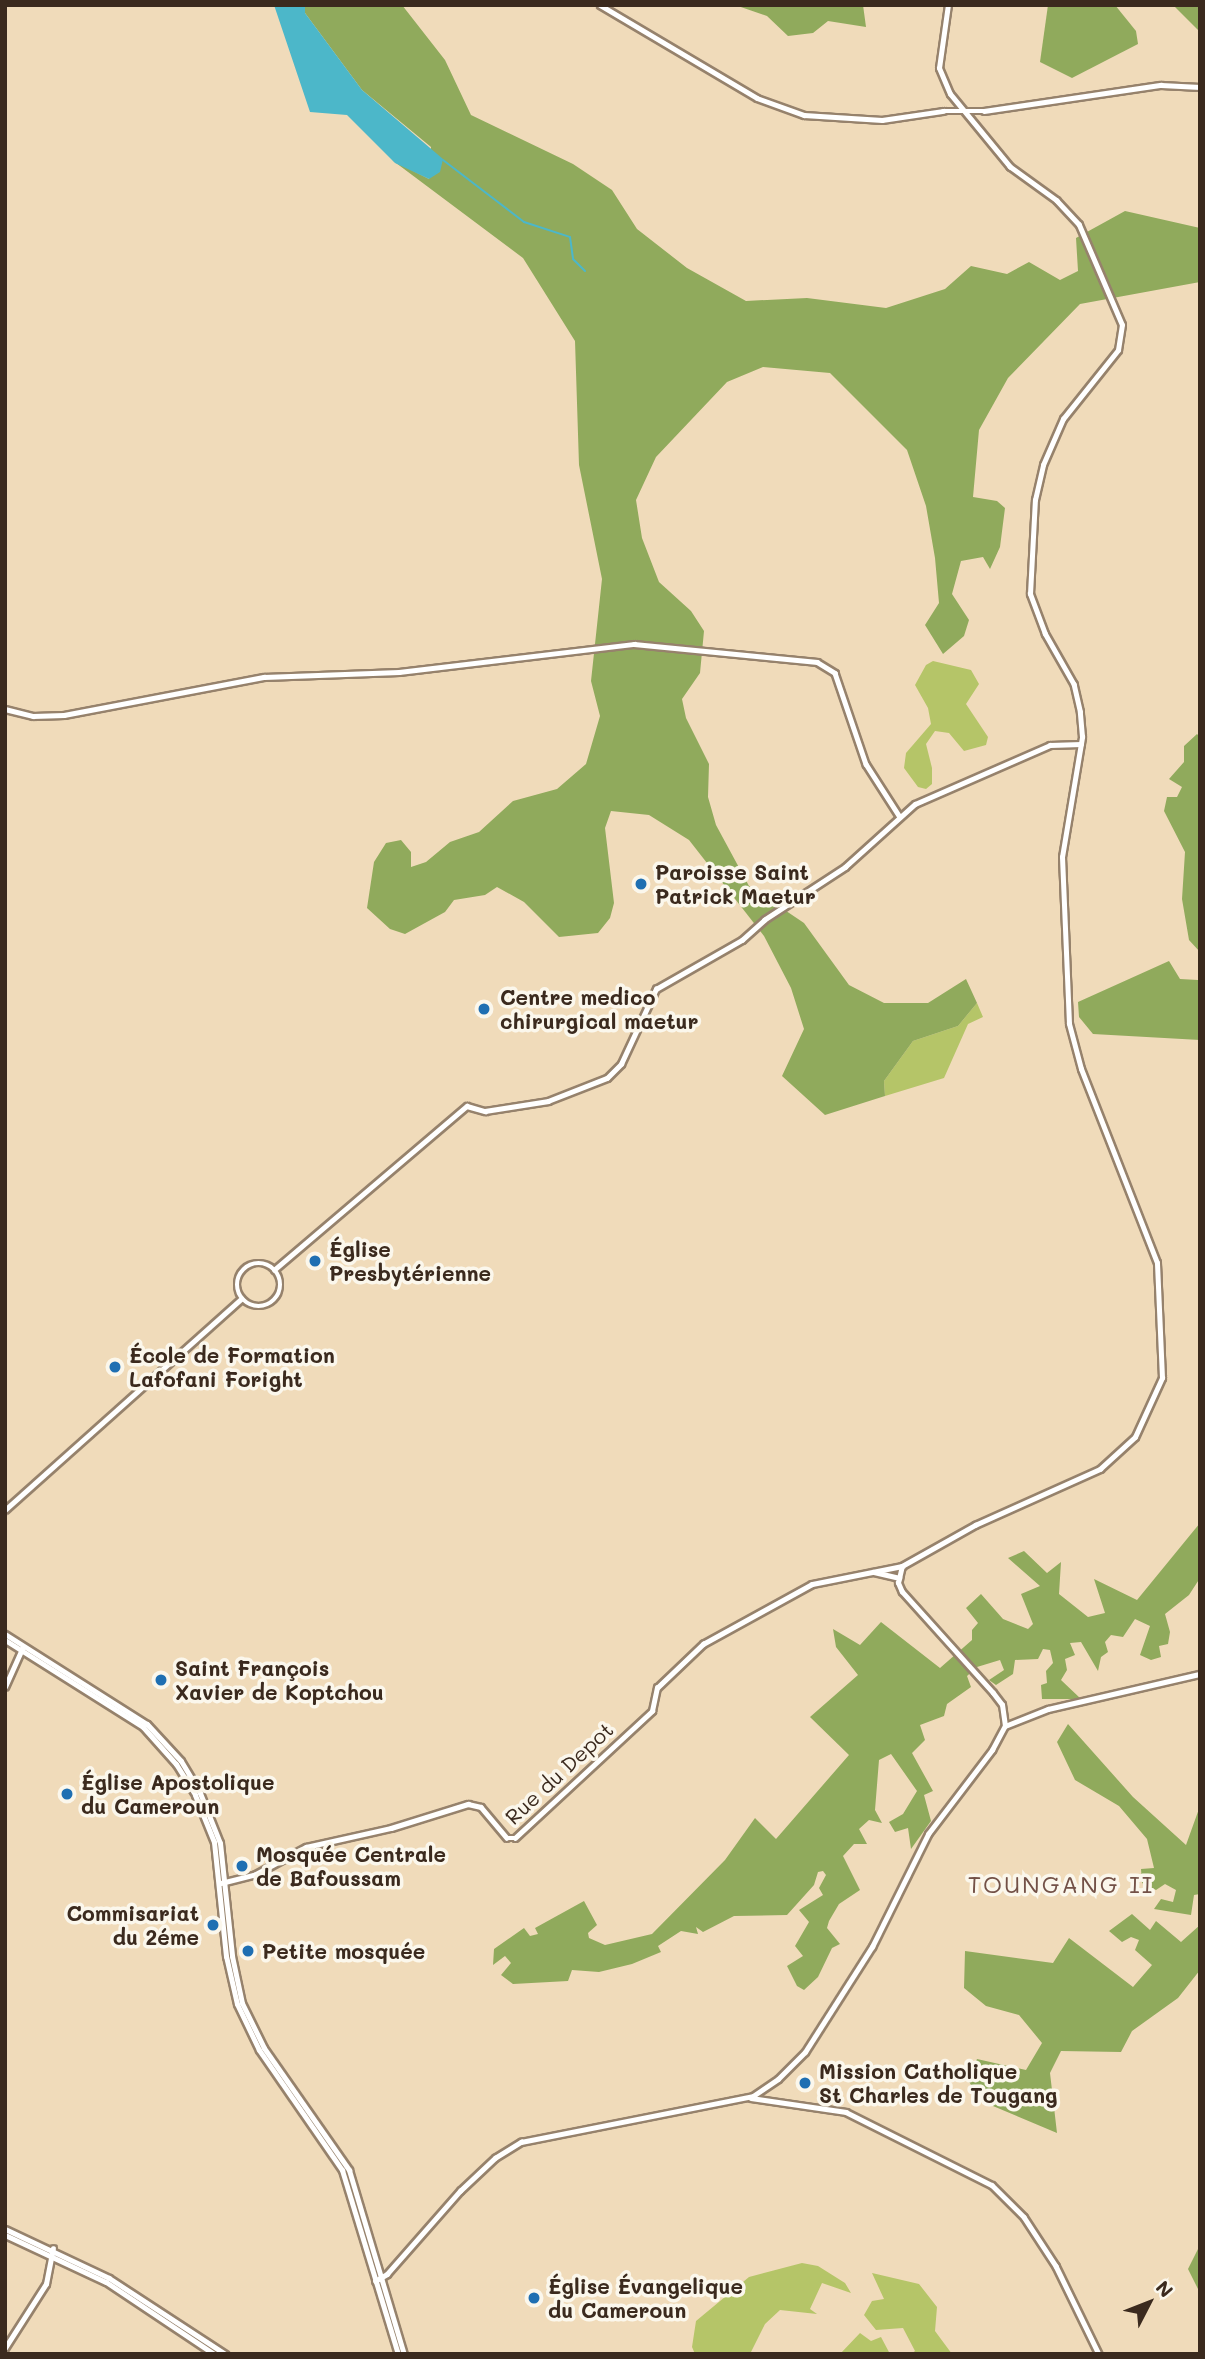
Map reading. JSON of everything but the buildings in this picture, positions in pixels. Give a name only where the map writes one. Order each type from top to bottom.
[{"type":"main road","points":[[5,1634],[126,1712],[165,1751],[197,1794],[214,1842],[224,1883],[226,1956],[237,2004],[259,2050],[328,2139],[346,2170],[398,2354]]},
{"type":"main road","points":[[5,1640],[23,1647]]},
{"type":"main road","points":[[5,2229],[126,2287],[225,2354]]},
{"type":"main road","points":[[5,2235],[53,2252],[122,2292],[214,2354]]},
{"type":"main road","points":[[389,2316],[404,2354]]},
{"type":"street","points":[[600,5],[757,98],[788,112],[862,120],[943,111],[965,114],[1161,85],[1200,87]]},
{"type":"street","points":[[873,1572],[902,1566],[975,1525],[1100,1469],[1135,1437],[1162,1378],[1157,1263],[1081,1069],[1069,1024],[1062,857],[1081,744],[1074,685],[1045,634],[1030,594],[1035,500],[1043,464],[1063,419],[1118,350],[1122,325],[1079,225],[1057,201],[1010,167],[965,114],[939,68],[948,5]]},
{"type":"street","points":[[5,709],[33,716],[64,715],[257,678],[399,672],[634,644],[817,662],[835,673],[866,764],[900,817]]},
{"type":"street","points":[[274,1270],[467,1106],[485,1111],[525,1106],[565,1097],[607,1078],[621,1064],[656,989],[742,940],[764,920],[845,867],[900,817],[933,795],[971,783],[1050,745],[1081,744]]},
{"type":"street","points":[[256,1263],[274,1270],[280,1289],[272,1302],[253,1306],[242,1298],[237,1286],[244,1269],[256,1263]]},
{"type":"street","points":[[5,1510],[242,1298]]},
{"type":"street","points":[[902,1566],[899,1578],[907,1600],[1002,1705],[1005,1726]]},
{"type":"street","points":[[873,1572],[899,1578]]},
{"type":"street","name":"Rue du Depot","points":[[224,1883],[254,1875],[306,1847],[391,1828],[468,1804],[481,1807],[507,1838],[514,1838],[652,1711],[657,1688],[671,1671],[697,1648],[812,1584],[873,1572]]},
{"type":"street","points":[[5,1686],[23,1647]]},
{"type":"street","points":[[747,2097],[778,2079],[822,2031],[872,1947],[913,1859],[1005,1726],[1048,1709],[1200,1674]]},
{"type":"street","points":[[378,2280],[495,2158],[521,2142],[747,2097],[807,2102],[846,2112],[992,2185],[1024,2217],[1049,2256],[1099,2354]]},
{"type":"street","points":[[5,2348],[46,2284],[53,2252]]},
{"type":"green space","points":[[305,5],[402,5],[445,60],[471,115],[573,164],[612,190],[637,229],[687,268],[746,301],[807,298],[886,308],[945,289],[971,266],[1007,274],[1029,262],[1060,280],[1078,271],[1076,238],[1125,211],[1200,228],[1200,282],[1080,304],[1008,378],[979,430],[973,497],[997,501],[1005,508],[1000,547],[990,569],[983,557],[961,561],[952,594],[969,620],[964,636],[943,654],[925,625],[939,603],[935,558],[926,506],[907,450],[830,373],[763,367],[727,382],[656,457],[636,500],[642,538],[659,582],[691,611],[704,631],[700,673],[682,699],[686,718],[709,764],[708,797],[716,825],[749,886],[804,923],[849,985],[884,1003],[928,1003],[966,979],[977,1003],[958,1026],[913,1041],[884,1081],[885,1096],[825,1115],[782,1076],[804,1029],[791,988],[764,936],[689,840],[649,815],[611,811],[605,828],[614,903],[610,918],[598,933],[559,937],[524,902],[497,887],[485,895],[454,900],[445,912],[405,934],[390,929],[367,908],[374,862],[386,843],[401,840],[411,852],[411,867],[426,862],[450,842],[479,832],[513,801],[557,789],[586,764],[600,716],[591,681],[602,579],[579,465],[575,341],[523,258],[392,160],[429,179],[431,147],[362,90],[305,13]]},
{"type":"green space","points":[[735,5],[863,5],[866,27],[828,21],[813,33],[788,36],[767,16]]},
{"type":"green space","points":[[1048,5],[1115,5],[1136,31],[1138,44],[1072,78],[1040,62]]},
{"type":"green space","points":[[1173,5],[1200,5],[1200,32]]},
{"type":"green space","points":[[933,661],[971,670],[979,684],[966,704],[988,737],[986,745],[964,751],[949,733],[935,731],[926,744],[932,768],[932,784],[926,789],[918,787],[904,768],[906,753],[931,724],[928,708],[915,685],[926,665]]},
{"type":"green space","points":[[1197,734],[1200,737],[1200,952],[1189,940],[1182,899],[1185,852],[1164,811],[1167,797],[1177,797],[1182,787],[1169,779],[1184,762],[1184,746]]},
{"type":"green space","points":[[1169,961],[1180,979],[1198,980],[1200,971],[1200,1040],[1093,1034],[1079,1017],[1078,1002]]},
{"type":"green space","points":[[977,1003],[983,1017],[968,1024],[944,1078],[885,1096],[884,1081],[913,1041],[958,1026]]},
{"type":"green space","points":[[1200,1523],[1200,1578],[1189,1595],[1165,1614],[1170,1632],[1168,1644],[1159,1646],[1161,1657],[1151,1660],[1140,1655],[1150,1626],[1135,1619],[1123,1637],[1111,1635],[1105,1642],[1108,1652],[1101,1657],[1098,1671],[1081,1642],[1070,1643],[1075,1655],[1065,1659],[1067,1670],[1061,1680],[1081,1699],[1042,1699],[1041,1685],[1047,1683],[1046,1671],[1053,1663],[1050,1650],[1043,1649],[1038,1659],[1015,1660],[1013,1674],[996,1685],[989,1680],[1004,1670],[1000,1660],[977,1667],[967,1676],[971,1687],[947,1704],[944,1716],[920,1725],[925,1740],[912,1753],[933,1791],[924,1795],[931,1821],[911,1849],[908,1828],[895,1832],[889,1822],[903,1814],[917,1791],[891,1754],[879,1760],[875,1810],[882,1823],[869,1820],[859,1829],[867,1844],[854,1844],[843,1856],[860,1890],[839,1904],[829,1921],[827,1928],[840,1944],[832,1948],[818,1977],[804,1990],[797,1986],[787,1966],[803,1956],[795,1946],[809,1922],[799,1910],[823,1895],[819,1888],[826,1875],[823,1871],[818,1872],[814,1885],[787,1915],[734,1916],[703,1932],[696,1927],[698,1934],[681,1931],[658,1946],[661,1952],[632,1964],[599,1972],[572,1970],[568,1981],[513,1984],[501,1975],[511,1963],[505,1956],[493,1965],[494,1949],[524,1928],[530,1936],[538,1934],[535,1928],[584,1901],[597,1925],[588,1933],[589,1938],[605,1945],[652,1934],[725,1860],[755,1818],[776,1839],[849,1755],[810,1717],[858,1675],[836,1647],[833,1629],[860,1645],[881,1622],[940,1668],[972,1640],[972,1630],[978,1623],[966,1608],[981,1594],[1003,1619],[1028,1629],[1033,1624],[1021,1594],[1040,1586],[1008,1558],[1024,1551],[1047,1573],[1061,1562],[1059,1594],[1088,1617],[1105,1613],[1094,1579],[1137,1600]]},
{"type":"green space","points":[[1068,1724],[1133,1797],[1186,1845],[1200,1806],[1200,1894],[1194,1895],[1191,1915],[1154,1909],[1161,1899],[1173,1902],[1176,1890],[1165,1884],[1156,1890],[1142,1883],[1141,1869],[1154,1868],[1147,1839],[1119,1806],[1075,1780],[1057,1742]]},
{"type":"green space","points":[[1132,1914],[1150,1930],[1156,1921],[1181,1942],[1200,1925],[1200,1970],[1178,1998],[1132,2031],[1121,2052],[1061,2051],[1050,2073],[1057,2133],[981,2101],[968,2080],[977,2059],[1026,2070],[1042,2043],[1019,2015],[986,2006],[964,1988],[965,1951],[1053,1963],[1069,1938],[1133,1987],[1152,1965],[1135,1950],[1139,1940],[1131,1937],[1122,1942],[1109,1931]]},
{"type":"green space","points":[[1198,2249],[1200,2250],[1200,2293],[1188,2269]]},
{"type":"green space","points":[[802,2263],[818,2266],[845,2283],[851,2293],[822,2283],[810,2309],[817,2314],[780,2310],[765,2324],[750,2354],[695,2354],[692,2347],[696,2321],[749,2277]]},
{"type":"green space","points":[[872,2273],[919,2284],[937,2307],[935,2331],[952,2354],[911,2354],[915,2351],[903,2328],[876,2330],[864,2315],[872,2301],[884,2299]]},
{"type":"green space","points":[[860,2333],[871,2341],[881,2337],[890,2354],[840,2354]]},
{"type":"water","points":[[274,5],[305,5],[305,13],[362,90],[443,159],[440,172],[429,179],[395,163],[347,115],[310,112]]},
{"type":"waterway","points":[[443,160],[524,222],[570,237],[573,259],[585,271]]},
{"type":"place","name":"Paroisse Saint Patrick Maetur","points":[[641,884]]},
{"type":"place","name":"Centre medico chirurgical maetur","points":[[484,1009]]},
{"type":"place","name":"Église Presbytérienne","points":[[315,1261]]},
{"type":"place","name":"École de Formation Lafofani Foright","points":[[115,1367]]},
{"type":"place","name":"Saint François Xavier de Koptchou","points":[[161,1680]]},
{"type":"place","name":"Église Apostolique du Cameroun","points":[[67,1794]]},
{"type":"place","name":"Mosquée Centrale de Bafoussam","points":[[242,1866]]},
{"type":"place","name":"Commisariat du 2éme","points":[[213,1925]]},
{"type":"place","name":"Petite mosquée","points":[[248,1951]]},
{"type":"place","name":"Mission Catholique St Charles de Tougang","points":[[805,2083]]},
{"type":"place","name":"Église Évangelique du Cameroun","points":[[534,2298]]},
{"type":"district","name":"TOUNGANG II","points":[[1061,1884]]}]
